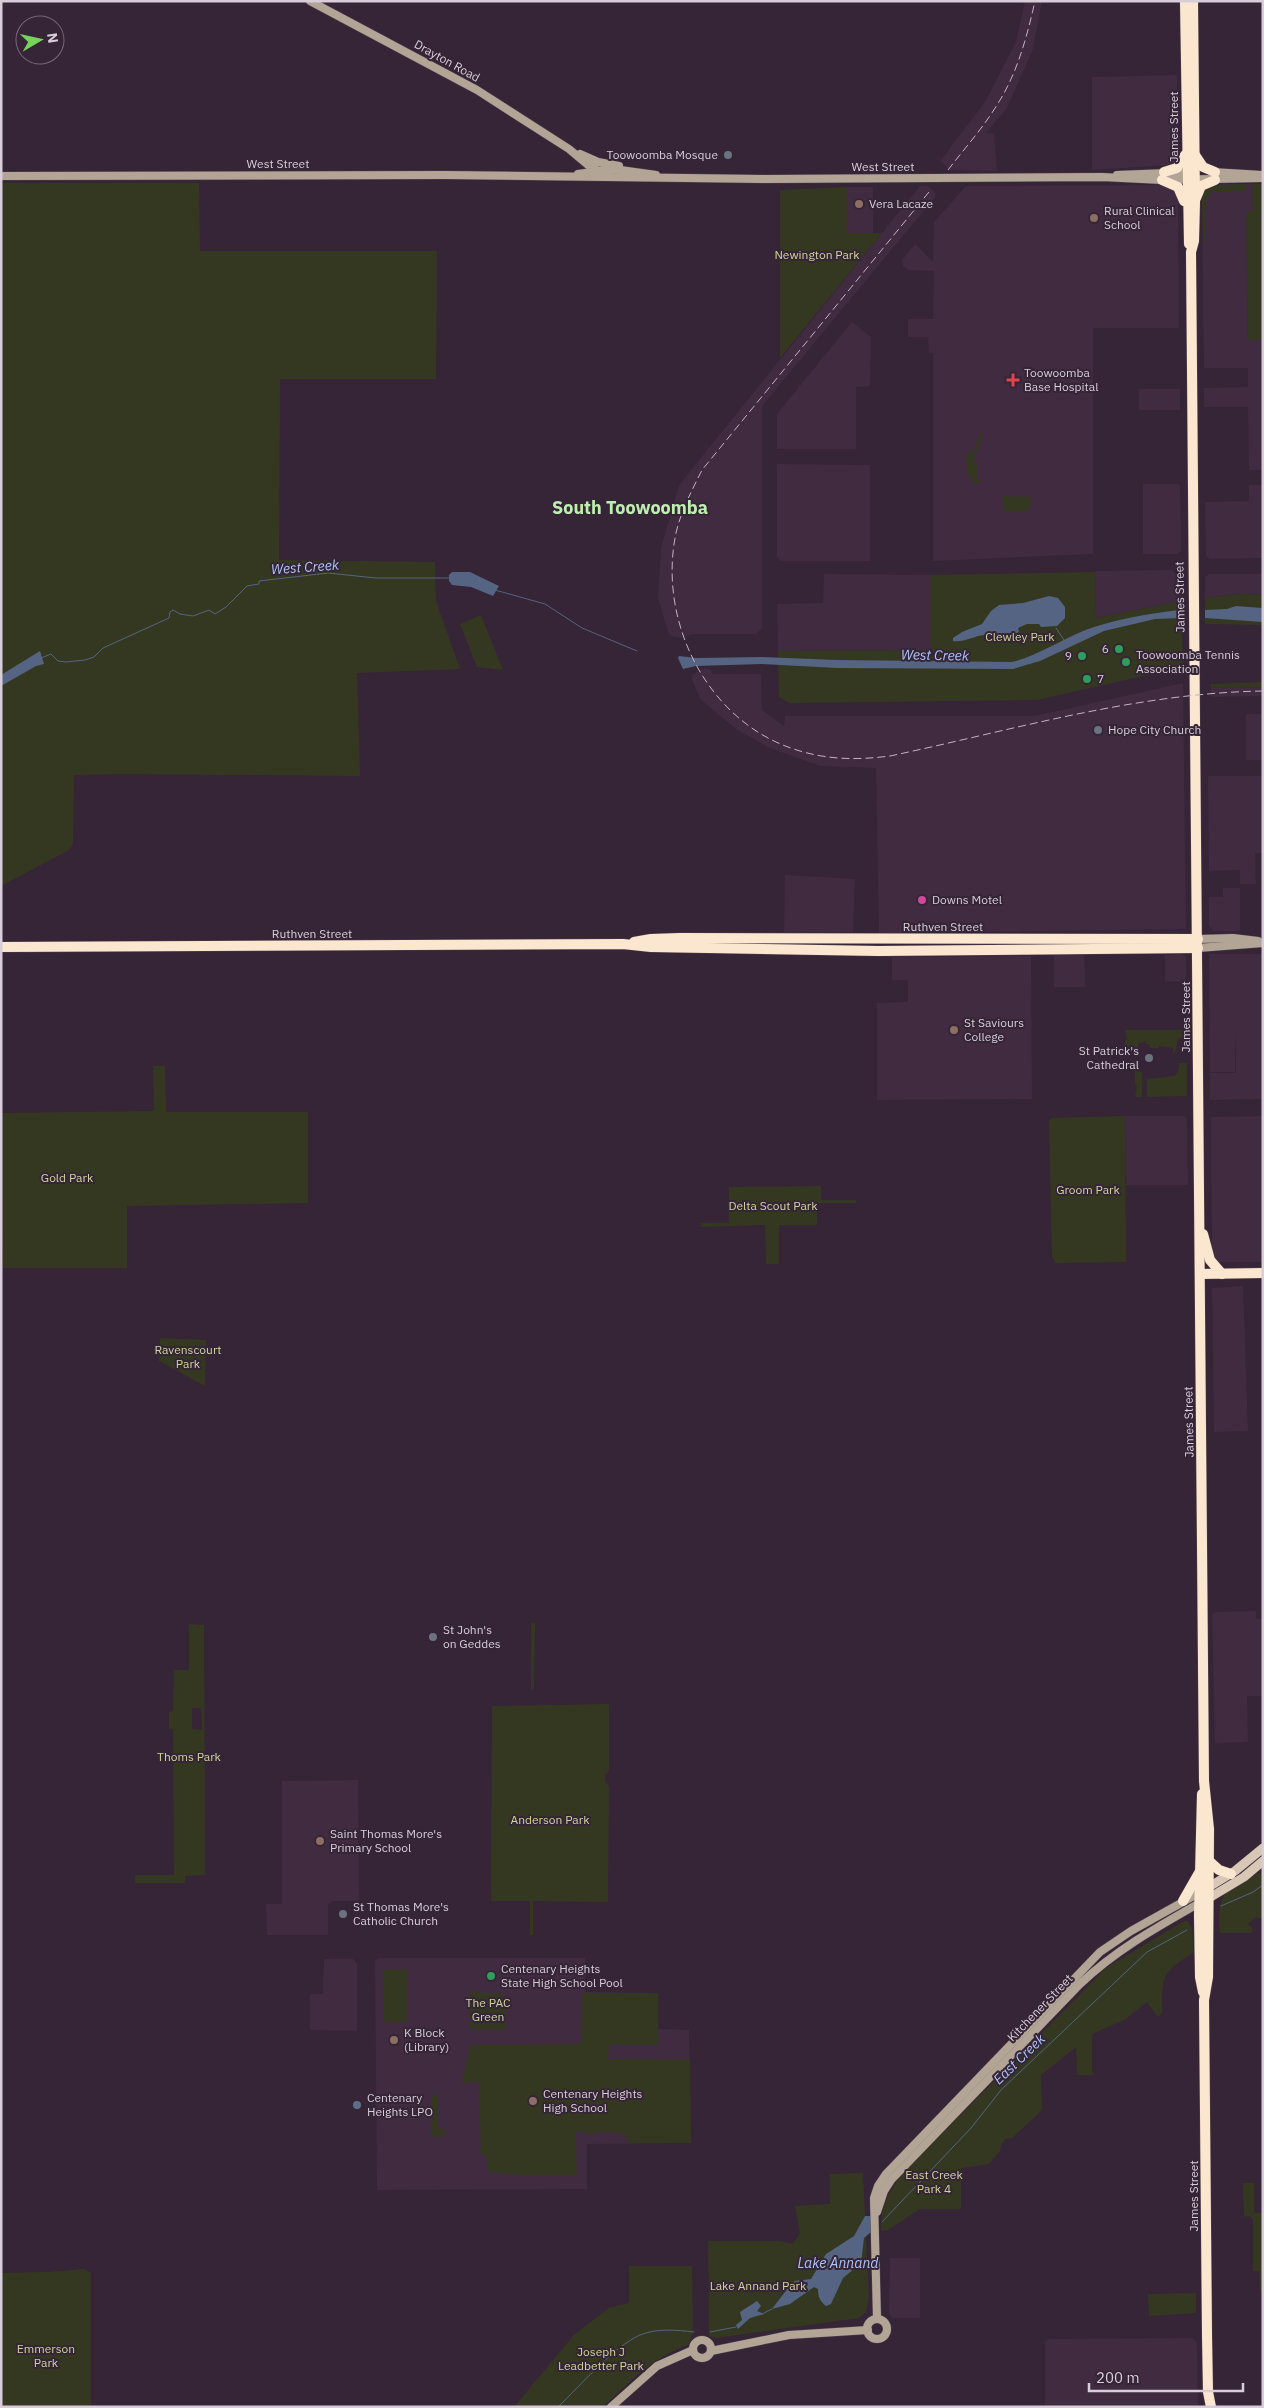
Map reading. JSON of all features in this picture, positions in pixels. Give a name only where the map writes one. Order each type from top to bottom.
[{"type":"highway","name":"James Street","points":[[1185,1],[1191,176],[1195,202],[1194,241],[1191,252],[1192,565],[1198,944],[1204,1781],[1207,1801],[1209,1861],[1208,1977],[1204,2000]]},
{"type":"highway","name":"James Street","points":[[1190,150],[1193,1]]},
{"type":"highway","points":[[1187,216],[1181,190],[1163,176],[1179,166],[1190,150],[1202,165],[1215,176],[1201,186],[1195,202]]},
{"type":"highway","name":"James Street","points":[[1191,176],[1187,216],[1188,242],[1191,252]]},
{"type":"highway","name":"Ruthven Street","points":[[1,947],[624,944],[651,939],[684,938],[1198,944]]},
{"type":"highway","points":[[1200,1229],[1207,1242],[1212,1262],[1222,1274]]},
{"type":"highway","points":[[1200,1274],[1263,1274]]},
{"type":"highway","name":"James Street","points":[[1204,1781],[1201,1802],[1199,1904],[1200,1976],[1204,2000],[1208,2392],[1206,2407]]},
{"type":"highway","points":[[1209,1861],[1218,1870],[1231,1874]]},
{"type":"highway","points":[[1183,1901],[1199,1873]]},
{"type":"highway","name":"James Street","points":[[1208,2392],[1211,2407]]},
{"type":"main road","name":"Drayton Road","points":[[310,1],[446,73],[569,149]]},
{"type":"main road","points":[[569,149],[598,162],[664,177]]},
{"type":"main road","points":[[569,149],[598,171],[609,176],[647,178]]},
{"type":"main road","points":[[554,176],[598,171],[633,170]]},
{"type":"main road","name":"West Street","points":[[1,176],[554,176]]},
{"type":"main road","points":[[554,176],[664,177]]},
{"type":"main road","name":"West Street","points":[[664,177],[764,180],[1163,176],[1263,177]]},
{"type":"main road","name":"Ruthven Street","points":[[1198,944],[1233,938],[1263,942]]},
{"type":"main road","name":"Kitchener Street","points":[[876,2216],[874,2195],[886,2174],[1100,1952],[1131,1931],[1231,1874],[1263,1848]]},
{"type":"main road","points":[[1254,1855],[1262,1863]]},
{"type":"main road","name":"Kitchener Street","points":[[876,2216],[884,2191],[891,2180],[1103,1962],[1124,1947],[1244,1877],[1262,1863]]},
{"type":"main road","points":[[876,2216],[877,2319]]},
{"type":"main road","points":[[877,2319],[883,2321],[886,2325],[885,2335],[880,2338],[874,2338],[868,2330],[871,2322],[877,2319]]},
{"type":"main road","points":[[711,2350],[789,2335],[868,2330]]},
{"type":"main road","points":[[702,2340],[710,2344],[711,2350],[708,2355],[702,2358],[696,2356],[693,2350],[695,2343],[702,2340]]},
{"type":"main road","points":[[611,2407],[658,2366],[693,2350]]},
{"type":"shaded area","points":[[1025,1],[1042,1],[1033,49],[1007,108],[986,133],[994,134],[997,171],[950,170],[940,161],[985,102],[1016,42]]},
{"type":"shaded area","points":[[1177,75],[1178,157],[1174,163],[1169,165],[1092,170],[1092,77]]},
{"type":"shaded area","points":[[1221,184],[1252,184],[1253,211],[1246,212],[1248,340],[1263,340],[1263,470],[1249,470],[1248,407],[1204,407],[1204,388],[1248,387],[1248,368],[1204,368],[1202,198],[1203,193]]},
{"type":"shaded area","name":"Toowoomba Base Hospital","points":[[1164,185],[1175,191],[1178,198],[1179,328],[1093,328],[1093,554],[933,561],[933,353],[929,353],[928,337],[908,337],[908,319],[933,319],[934,271],[908,270],[903,266],[902,260],[915,244],[933,262],[934,222],[966,186]]},
{"type":"shaded area","points":[[920,186],[928,186],[935,192],[936,196],[762,406],[762,628],[756,634],[693,634],[681,638],[669,635],[658,598],[661,548],[679,485]]},
{"type":"shaded area","points":[[847,187],[873,187],[873,233],[847,233]]},
{"type":"shaded area","points":[[852,322],[871,337],[870,386],[856,387],[856,449],[777,449],[777,414]]},
{"type":"shaded area","points":[[1139,389],[1180,389],[1180,410],[1139,410]]},
{"type":"shaded area","points":[[777,464],[870,465],[870,561],[781,561],[777,557]]},
{"type":"shaded area","points":[[1143,484],[1178,484],[1180,486],[1181,551],[1177,554],[1143,554]]},
{"type":"shaded area","points":[[1249,485],[1263,485],[1263,558],[1210,559],[1206,556],[1205,502],[1249,501]]},
{"type":"shaded area","points":[[1172,570],[1181,580],[1181,601],[1096,618],[1095,571]]},
{"type":"shaded area","points":[[824,574],[930,575],[931,650],[778,651],[777,604],[823,603]]},
{"type":"shaded area","points":[[1209,574],[1263,574],[1263,595],[1240,594],[1205,598],[1205,577]]},
{"type":"shaded area","points":[[705,668],[711,670],[712,674],[761,674],[762,710],[784,726],[785,716],[1034,716],[1183,683],[1186,929],[879,933],[876,768],[820,766],[770,748],[736,729],[700,699],[692,679],[693,674]]},
{"type":"shaded area","points":[[1263,687],[1263,696],[1211,697],[1211,688]]},
{"type":"shaded area","points":[[1246,714],[1263,714],[1263,760],[1246,760]]},
{"type":"shaded area","points":[[1208,776],[1263,776],[1263,853],[1255,853],[1256,884],[1240,884],[1240,870],[1209,871]]},
{"type":"shaded area","points":[[785,875],[855,879],[853,932],[784,932]]},
{"type":"shaded area","points":[[1223,888],[1240,888],[1240,931],[1214,931],[1209,926],[1209,897],[1223,897]]},
{"type":"shaded area","points":[[1182,954],[1186,957],[1186,981],[1165,982],[1165,955]]},
{"type":"shaded area","points":[[1209,954],[1263,954],[1263,1099],[1210,1100],[1210,1073],[1236,1073],[1236,1062],[1235,1031],[1235,1072],[1210,1072]]},
{"type":"shaded area","points":[[1054,955],[1084,955],[1085,987],[1054,987]]},
{"type":"shaded area","name":"St Saviours College","points":[[1031,956],[1032,1099],[877,1100],[877,1003],[908,1002],[908,980],[892,980],[892,957]]},
{"type":"shaded area","points":[[1125,1116],[1185,1116],[1187,1119],[1188,1185],[1126,1185]]},
{"type":"shaded area","points":[[1263,1116],[1263,1262],[1216,1262],[1212,1251],[1211,1117]]},
{"type":"shaded area","points":[[1243,1286],[1248,1431],[1214,1432],[1212,1288]]},
{"type":"shaded area","points":[[1256,1611],[1256,1619],[1263,1619],[1263,1696],[1247,1696],[1248,1742],[1215,1743],[1212,1614],[1216,1612]]},
{"type":"shaded area","name":"Saint Thomas More's Primary School","points":[[358,1780],[359,1901],[332,1901],[328,1905],[328,1935],[267,1935],[266,1904],[282,1904],[282,1781]]},
{"type":"shaded area","name":"Centenary Heights High School","points":[[378,1958],[585,1958],[585,1992],[658,1993],[658,2029],[689,2030],[691,2143],[587,2144],[587,2189],[377,2190],[375,1961]]},
{"type":"shaded area","points":[[324,1959],[353,1959],[357,1964],[357,2031],[310,2030],[310,1994],[323,1994]]},
{"type":"shaded area","points":[[890,2258],[920,2258],[920,2318],[893,2318],[889,2314]]},
{"type":"shaded area","points":[[1193,2338],[1197,2343],[1198,2407],[1045,2406],[1045,2342],[1048,2339]]},
{"type":"green space","points":[[1,183],[199,183],[200,251],[437,251],[436,379],[280,379],[279,560],[435,562],[436,601],[460,669],[357,673],[360,776],[74,775],[73,844],[69,850],[1,886]]},
{"type":"green space","points":[[1246,184],[1246,191],[1210,191],[1210,197],[1205,197],[1206,242],[1203,243],[1202,198],[1204,191],[1215,185]]},
{"type":"green space","points":[[1252,184],[1263,184],[1263,340],[1248,340],[1246,211],[1253,211]]},
{"type":"green space","name":"Newington Park","points":[[847,187],[847,233],[882,233],[780,358],[780,190]]},
{"type":"green space","points":[[978,434],[983,434],[979,449],[974,453],[974,461],[977,462],[977,480],[980,480],[980,483],[973,483],[967,471],[966,453],[975,449]]},
{"type":"green space","points":[[1002,496],[1031,497],[1030,508],[1026,511],[1004,511]]},
{"type":"green space","name":"Clewley Park","points":[[1095,572],[1096,618],[1181,601],[1183,667],[1037,700],[789,703],[779,697],[778,651],[930,650],[930,575]]},
{"type":"green space","points":[[1240,594],[1263,595],[1263,625],[1205,624],[1205,598]]},
{"type":"green space","points":[[481,615],[503,670],[477,667],[460,624]]},
{"type":"green space","points":[[1263,682],[1263,687],[1211,688],[1211,684]]},
{"type":"green space","points":[[1125,1030],[1187,1030],[1187,1035],[1178,1038],[1175,1053],[1173,1053],[1173,1048],[1159,1046],[1159,1048],[1150,1048],[1146,1041],[1138,1044],[1138,1048],[1129,1045],[1129,1048],[1125,1048],[1125,1040],[1127,1039]]},
{"type":"green space","points":[[1120,1060],[1127,1068],[1142,1072],[1142,1097],[1135,1097],[1137,1086],[1135,1085],[1135,1071],[1120,1070]]},
{"type":"green space","points":[[1179,1063],[1187,1063],[1187,1096],[1147,1097],[1147,1079],[1174,1076],[1178,1072]]},
{"type":"green space","name":"Gold Park","points":[[153,1066],[165,1066],[166,1112],[308,1112],[308,1203],[127,1206],[127,1268],[3,1268],[1,1113],[154,1111]]},
{"type":"green space","name":"Groom Park","points":[[1125,1116],[1126,1262],[1057,1263],[1052,1258],[1049,1120],[1052,1118]]},
{"type":"green space","name":"Delta Scout Park","points":[[821,1186],[821,1200],[856,1200],[856,1203],[817,1203],[817,1225],[779,1225],[779,1264],[766,1264],[765,1225],[701,1227],[701,1223],[729,1223],[729,1187]]},
{"type":"green space","name":"Ravenscourt Park","points":[[160,1338],[206,1340],[205,1386],[159,1361]]},
{"type":"green space","points":[[531,1623],[535,1623],[534,1689],[531,1690]]},
{"type":"green space","name":"Thoms Park","points":[[189,1624],[204,1625],[205,1875],[185,1876],[185,1883],[135,1883],[135,1875],[174,1875],[173,1729],[169,1729],[169,1712],[173,1711],[174,1670],[189,1670]],"holes":[[[192,1708],[201,1708],[202,1730],[192,1729]]]},
{"type":"green space","name":"Anderson Park","points":[[609,1704],[609,1770],[605,1775],[605,1782],[609,1786],[608,1902],[533,1901],[533,1935],[530,1935],[530,1901],[491,1901],[492,1706]]},
{"type":"green space","points":[[1258,1873],[1263,1874],[1263,1919],[1256,1917],[1248,1924],[1252,1928],[1252,1933],[1220,1933],[1220,1908],[1225,1894]]},
{"type":"green space","name":"East Creek Park 4","points":[[1184,1921],[1188,1921],[1192,1928],[1194,1952],[1175,1965],[1166,1976],[1162,1990],[1162,2013],[1158,2017],[1147,2002],[1126,2019],[1092,2034],[1092,2072],[1095,2075],[1077,2075],[1076,2047],[1041,2075],[1042,2110],[1012,2138],[1005,2139],[1000,2151],[989,2164],[961,2168],[961,2209],[920,2209],[888,2230],[881,2231],[882,2215],[886,2201],[902,2174],[1106,1968]]},
{"type":"green space","points":[[407,1969],[407,2022],[384,2022],[383,1970]]},
{"type":"green space","name":"The PAC Green","points":[[476,1990],[476,1993],[502,1993],[506,2005],[506,2030],[470,2029],[470,1994],[471,1991]]},
{"type":"green space","points":[[582,1993],[658,1993],[658,2045],[609,2045],[608,2059],[690,2060],[691,2143],[628,2143],[627,2137],[619,2133],[601,2132],[586,2136],[586,2132],[576,2132],[577,2175],[522,2175],[489,2172],[486,2155],[481,2155],[479,2082],[462,2083],[470,2045],[581,2044]]},
{"type":"green space","points":[[431,2095],[438,2095],[438,2129],[445,2129],[445,2136],[431,2137],[431,2123],[434,2119],[431,2118]]},
{"type":"green space","name":"Lake Annand Park","points":[[863,2173],[869,2297],[866,2312],[859,2318],[716,2338],[709,2336],[708,2241],[780,2241],[792,2244],[800,2234],[795,2206],[830,2204],[830,2174]]},
{"type":"green space","points":[[1243,2183],[1254,2183],[1254,2213],[1263,2213],[1263,2291],[1260,2291],[1259,2271],[1253,2271],[1253,2220],[1249,2216],[1244,2217]]},
{"type":"green space","name":"Joseph J Leadbetter Park","points":[[629,2266],[692,2266],[693,2334],[688,2345],[652,2363],[603,2407],[514,2407],[574,2335],[609,2308],[629,2303]]},
{"type":"green space","name":"Emmerson Park","points":[[84,2269],[91,2273],[91,2407],[1,2407],[1,2273]]},
{"type":"green space","points":[[1196,2293],[1196,2313],[1149,2316],[1148,2294]]},
{"type":"water","points":[[452,572],[470,572],[499,586],[493,596],[471,587],[452,585],[449,581],[449,575]]},
{"type":"water","points":[[1049,596],[1058,598],[1065,607],[1065,618],[1057,626],[1041,627],[1039,624],[1027,624],[1018,628],[1019,632],[1009,636],[984,635],[961,641],[953,641],[953,638],[962,632],[982,624],[991,611],[999,605],[1023,603]]},
{"type":"water","points":[[1236,606],[1263,608],[1263,622],[1205,618],[1205,610],[1227,609]]},
{"type":"water","points":[[1181,610],[1181,618],[1155,619],[1104,631],[1040,661],[1013,669],[837,668],[762,664],[696,666],[683,669],[678,658],[679,656],[696,658],[762,657],[1012,662],[1030,656],[1094,627],[1131,618]]},
{"type":"water","points":[[40,651],[44,664],[36,666],[1,686],[1,675]]},
{"type":"water","name":"Lake Annand","points":[[865,2216],[870,2216],[871,2232],[864,2238],[861,2263],[843,2278],[831,2304],[826,2306],[824,2304],[818,2294],[818,2289],[814,2287],[790,2304],[772,2309],[791,2284],[795,2281],[811,2279],[826,2254],[854,2236]]},
{"type":"water","points":[[757,2301],[761,2306],[757,2311],[764,2314],[750,2318],[738,2329],[736,2325],[742,2320],[740,2312]]},
{"type":"waterway","name":"West Creek","points":[[41,658],[51,654],[58,661],[66,662],[94,657],[103,648],[169,618],[170,612],[173,610],[180,614],[193,616],[209,610],[215,614],[226,607],[247,586],[259,584],[259,581],[328,573],[376,578],[450,578]]},
{"type":"waterway","name":"West Creek","points":[[495,590],[545,604],[582,628],[637,651]]},
{"type":"waterway","points":[[1056,628],[1064,640]]},
{"type":"waterway","name":"East Creek","points":[[1221,1906],[1253,1892],[1263,1885]]},
{"type":"waterway","name":"East Creek","points":[[882,2222],[971,2128],[1001,2090],[1147,1952],[1187,1930]]},
{"type":"waterway","name":"East Creek","points":[[762,2314],[772,2309]]},
{"type":"waterway","name":"East Creek","points":[[710,2332],[736,2327]]},
{"type":"waterway","name":"East Creek","points":[[558,2407],[619,2348],[640,2335],[660,2330],[694,2332]]},
{"type":"railway","points":[[948,170],[986,122],[1004,93],[1021,55],[1035,1]]},
{"type":"railway","points":[[929,192],[702,470],[694,485],[678,525],[672,567],[675,601],[683,635],[697,666],[716,694],[740,719],[768,738],[811,754],[845,758],[890,756],[1075,714],[1168,698],[1263,691]]},
{"type":"place","name":"Toowoomba Mosque","points":[[728,155]]},
{"type":"place","name":"Vera Lacaze","points":[[859,204]]},
{"type":"place","name":"Rural Clinical School","points":[[1094,218]]},
{"type":"place","name":"Toowoomba Base Hospital","points":[[1013,380]]},
{"type":"place","name":"6","points":[[1119,649]]},
{"type":"place","name":"9","points":[[1082,656]]},
{"type":"place","name":"Toowoomba Tennis Association","points":[[1126,662]]},
{"type":"place","name":"7","points":[[1087,679]]},
{"type":"place","name":"Hope City Church","points":[[1098,730]]},
{"type":"place","name":"Downs Motel","points":[[922,900]]},
{"type":"place","name":"St Saviours College","points":[[954,1030]]},
{"type":"place","name":"St Patrick's Cathedral","points":[[1149,1058]]},
{"type":"place","name":"St John's on Geddes","points":[[433,1637]]},
{"type":"place","name":"Saint Thomas More's Primary School","points":[[320,1841]]},
{"type":"place","name":"St Thomas More's Catholic Church","points":[[343,1914]]},
{"type":"place","name":"Centenary Heights State High School Pool","points":[[491,1976]]},
{"type":"place","name":"K Block (Library)","points":[[394,2040]]},
{"type":"place","name":"Centenary Heights High School","points":[[533,2101]]},
{"type":"place","name":"Centenary Heights LPO","points":[[357,2105]]},
{"type":"district","name":"South Toowoomba","points":[[630,508]]}]
